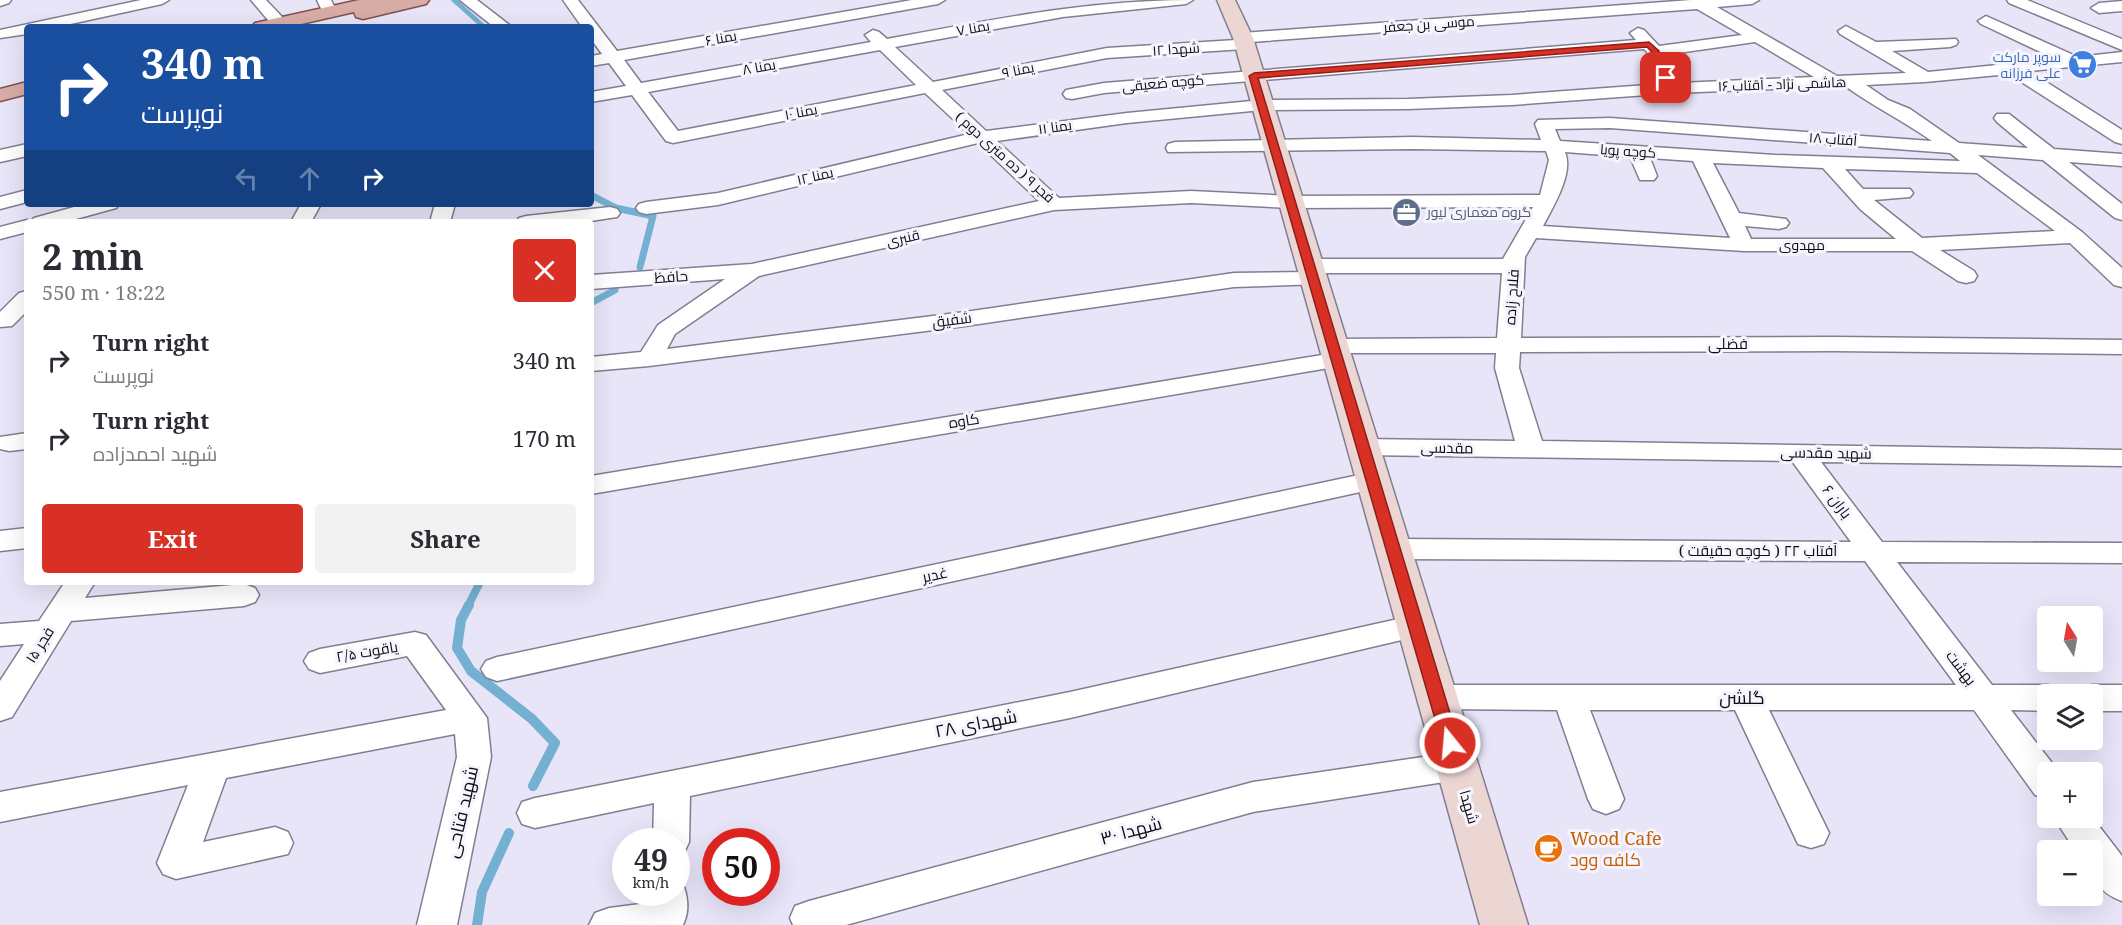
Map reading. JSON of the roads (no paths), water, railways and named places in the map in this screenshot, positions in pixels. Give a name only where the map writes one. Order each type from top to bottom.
[{"type":"main road","points":[[273,24],[327,6],[384,0]]},
{"type":"main road","points":[[313,24],[420,0]]},
{"type":"main road","name":"شهدا","points":[[1226,0],[1244,41],[1504,925]]},
{"type":"main road","points":[[0,85],[24,80]]},
{"type":"main road","points":[[0,94],[24,89]]},
{"type":"street","points":[[45,24],[107,6],[162,0]]},
{"type":"street","points":[[258,0],[270,24]]},
{"type":"street","points":[[466,0],[500,24]]},
{"type":"street","points":[[571,1],[588,0]]},
{"type":"street","name":"فجر ۹ ( ده متری دوم )","points":[[834,0],[1054,204],[1191,197],[1291,202],[1546,201]]},
{"type":"street","name":"یمنا ۶","points":[[594,61],[938,0]]},
{"type":"street","name":"یمنا ۷","points":[[882,44],[1063,12],[1186,0]]},
{"type":"street","name":"موسی بن جعفر","points":[[1244,41],[1611,5],[1700,4],[1752,0]]},
{"type":"street","points":[[2014,0],[2122,45]]},
{"type":"street","points":[[571,1],[587,24]]},
{"type":"street","points":[[1700,4],[1882,104],[1904,113],[1982,166],[2075,236],[2122,280]]},
{"type":"street","points":[[1611,5],[1652,48],[1658,69],[1674,88]]},
{"type":"street","points":[[107,6],[118,24]]},
{"type":"street","points":[[2099,8],[2122,6]]},
{"type":"street","points":[[1986,21],[2078,62]]},
{"type":"street","points":[[3,34],[24,30]]},
{"type":"street","points":[[1846,31],[1925,77]]},
{"type":"street","points":[[594,33],[636,89]]},
{"type":"street","points":[[1258,90],[1759,37]]},
{"type":"street","name":"شهدا ۱۲","points":[[1107,53],[1244,41]]},
{"type":"street","points":[[1874,47],[1950,42]]},
{"type":"street","name":"یمنا ۸","points":[[594,96],[882,44]]},
{"type":"street","name":"یمنا ۹","points":[[929,87],[1107,53]]},
{"type":"street","name":"هاشمی نژاد - آقتاب ۱۶","points":[[1258,90],[1408,104],[1512,100],[1674,88],[1925,77],[2122,57]]},
{"type":"street","points":[[2013,69],[2122,138]]},
{"type":"street","name":"یمنا ۱۰","points":[[636,89],[673,137],[929,87]]},
{"type":"street","name":"کوچه ضعیقی","points":[[1072,94],[1104,88],[1258,90]]},
{"type":"street","name":"یمنا ۱۱","points":[[982,137],[1127,118],[1258,90]]},
{"type":"street","name":"فلاح زاده","points":[[1512,100],[1542,120],[1558,160],[1546,201],[1515,257],[1514,267],[1507,368],[1531,448]]},
{"type":"street","points":[[2088,116],[2122,116]]},
{"type":"street","points":[[2003,118],[2122,214]]},
{"type":"street","name":"آفتاب ۱۸","points":[[1544,124],[1611,123],[2122,160]]},
{"type":"street","name":"یمنا ۱۲","points":[[646,208],[718,199],[982,137]]},
{"type":"street","name":"کوچه پویا","points":[[1175,148],[1413,143],[1553,146],[1828,162],[1982,166]]},
{"type":"street","points":[[0,156],[24,151]]},
{"type":"street","points":[[1638,152],[1647,176]]},
{"type":"street","points":[[1700,156],[1744,245]]},
{"type":"street","points":[[1828,162],[1858,195],[1917,245],[1966,276]]},
{"type":"street","points":[[1858,195],[1904,193]]},
{"type":"street","points":[[0,203],[24,197]]},
{"type":"street","name":"قنبری","points":[[742,272],[1054,204]]},
{"type":"street","points":[[52,219],[98,207]]},
{"type":"street","points":[[554,219],[610,213]]},
{"type":"street","points":[[1732,219],[1779,223]]},
{"type":"street","points":[[0,233],[24,227]]},
{"type":"street","name":"مهدوی","points":[[1530,231],[1744,245],[1917,245],[2075,236]]},
{"type":"street","points":[[649,359],[666,330],[742,272],[718,252]]},
{"type":"street","name":"شفیق","points":[[594,364],[649,359],[965,319],[1234,280],[1312,273],[1514,267]]},
{"type":"street","name":"حافظ","points":[[594,282],[742,272]]},
{"type":"street","points":[[10,320],[24,302]]},
{"type":"street","name":"فضلی","points":[[1335,353],[1509,344],[2122,347]]},
{"type":"street","name":"کاوه","points":[[594,484],[1335,353]]},
{"type":"street","name":"مقدسی","points":[[1363,447],[1531,448]]},
{"type":"street","name":"شهید مقدسی","points":[[1531,448],[2122,458]]},
{"type":"street","name":"باران ۶","points":[[1800,453],[1874,552]]},
{"type":"street","name":"غدیر","points":[[497,669],[1373,481]]},
{"type":"street","points":[[0,541],[24,538]]},
{"type":"street","name":"آفتاب ۲۲ ( کوچه حقیقت )","points":[[1393,549],[2122,553]]},
{"type":"street","name":"بهشت","points":[[1874,552],[2037,770]]},
{"type":"street","name":"فجر ۱۵","points":[[0,708],[78,585]]},
{"type":"street","points":[[0,634],[56,621],[244,595]]},
{"type":"street","name":"شهدای ۲۸","points":[[535,813],[1070,705],[1416,626]]},
{"type":"street","name":"یاقوت ۲/۵","points":[[320,661],[415,644],[470,718]]},
{"type":"street","name":"گلشن","points":[[1437,697],[2037,698]]},
{"type":"street","points":[[1569,698],[1606,799]]},
{"type":"street","points":[[1746,698],[1811,833]]},
{"type":"street","points":[[2103,698],[2122,698]]},
{"type":"street","points":[[0,807],[470,718]]},
{"type":"street","name":"شهید فتاحی","points":[[437,925],[474,758],[470,718]]},
{"type":"street","name":"شهدا ۳۰","points":[[809,918],[1253,797],[1457,766]]},
{"type":"street","points":[[213,767],[176,863],[275,843]]},
{"type":"street","points":[[671,828],[673,785]]},
{"type":"street","points":[[2079,828],[2122,885]]},
{"type":"street","points":[[609,925],[667,918],[667,906]]},
{"type":"waterway","points":[[454,0],[481,24]]},
{"type":"waterway","points":[[594,197],[616,208],[653,216],[640,267]]},
{"type":"waterway","points":[[594,301],[615,290]]},
{"type":"waterway","points":[[468,606],[478,585]]},
{"type":"waterway","points":[[469,605],[461,620],[457,648],[471,671],[532,719],[555,743],[533,786]]},
{"type":"waterway","points":[[477,925],[482,892],[509,833]]},
{"type":"place","name":"سوپر مارکت علی فرزانه","points":[[2082,65]]},
{"type":"place","name":"گروه معماری لیور","points":[[1406,212]]},
{"type":"place","name":"Wood Cafe کافه وود","points":[[1549,849]]}]
